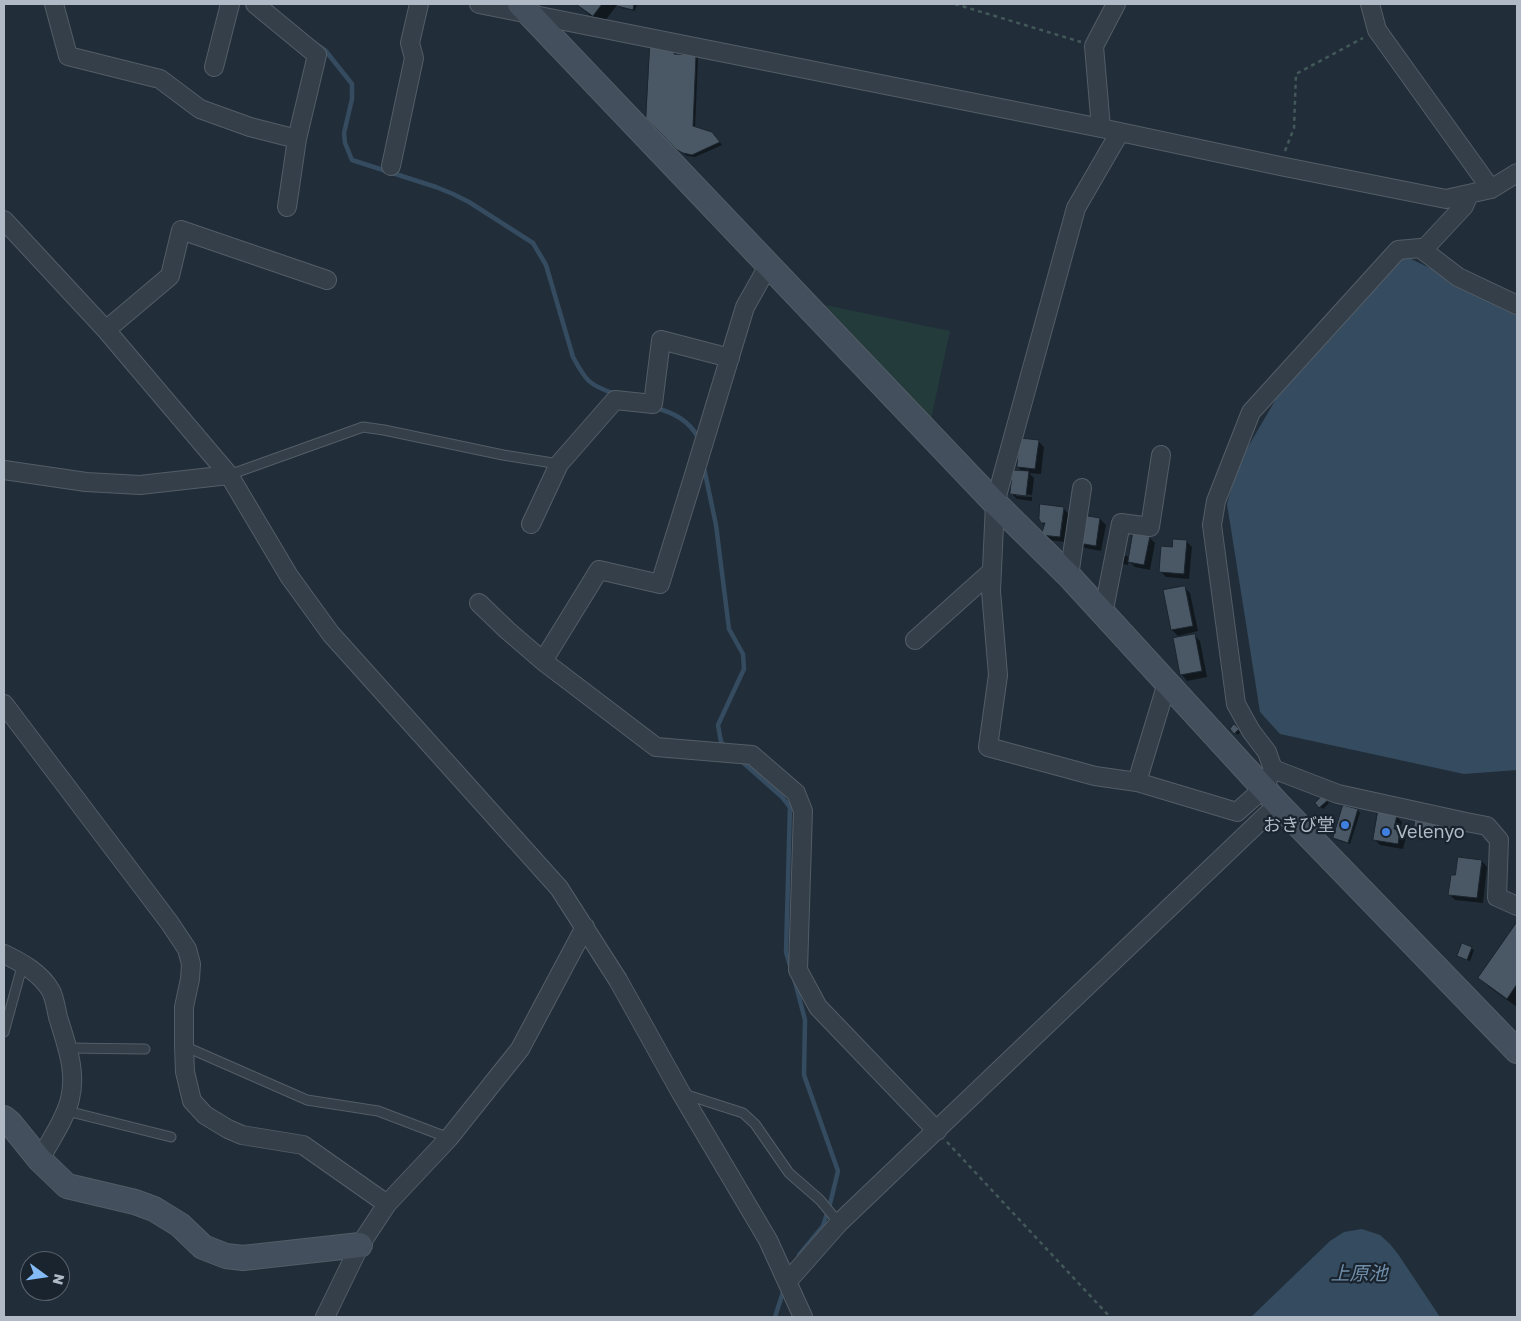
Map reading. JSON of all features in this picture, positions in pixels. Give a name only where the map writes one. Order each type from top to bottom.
[{"type":"street","points":[[54,4],[68,56],[160,79],[200,109],[250,127],[297,139]]},
{"type":"street","points":[[214,67],[230,4]]},
{"type":"street","points":[[255,4],[317,55],[297,139],[286,206]]},
{"type":"street","points":[[391,166],[414,58],[410,43],[419,4]]},
{"type":"street","points":[[479,4],[525,9],[1446,200],[1491,188],[1517,173]]},
{"type":"street","points":[[1101,128],[1094,46],[1116,4]]},
{"type":"street","points":[[1370,4],[1377,30],[1491,188]]},
{"type":"street","points":[[525,9],[995,503],[1069,576],[1167,683],[1272,787],[1517,1051]]},
{"type":"street","points":[[1120,132],[1076,208],[995,503],[991,591],[998,675],[988,747],[1095,776],[1137,782],[1237,812],[1272,787],[1338,794],[1487,826],[1499,840],[1497,897],[1517,906]]},
{"type":"street","points":[[1423,250],[1464,206],[1469,194]]},
{"type":"street","points":[[4,220],[106,330],[229,475],[289,576],[331,634],[559,888],[618,980],[681,1093],[768,1240],[803,1317]]},
{"type":"street","points":[[106,330],[170,276],[181,230],[327,280]]},
{"type":"street","points":[[1272,787],[1267,752],[1251,731],[1236,704],[1212,525],[1216,501],[1251,412],[1398,250],[1420,248],[1458,277],[1517,305]]},
{"type":"street","points":[[544,661],[599,570],[660,584],[745,307],[768,266]]},
{"type":"street","points":[[531,524],[559,464],[616,400],[653,404],[661,340],[730,358]]},
{"type":"street","points":[[1103,614],[1121,523],[1150,527],[1161,455]]},
{"type":"street","points":[[4,470],[86,482],[140,486],[229,475]]},
{"type":"street","points":[[1069,576],[1082,488]]},
{"type":"street","points":[[915,640],[992,571]]},
{"type":"street","points":[[479,603],[507,630],[544,661],[656,747],[752,755],[796,793],[803,811],[798,970],[818,1007],[937,1131]]},
{"type":"street","points":[[1137,782],[1167,683]]},
{"type":"street","points":[[4,704],[170,922],[187,949],[191,964],[184,1007],[184,1046],[185,1072],[192,1101],[204,1115],[242,1135],[303,1145],[387,1204]]},
{"type":"street","points":[[788,1282],[839,1223],[937,1131],[1272,787]]},
{"type":"street","points":[[325,1317],[360,1245],[387,1204],[449,1138],[520,1049],[585,927]]},
{"type":"street","points":[[4,954],[23,963],[42,980],[51,992],[72,1062],[73,1082],[66,1111],[40,1160]]},
{"type":"street","points":[[4,1118],[40,1160],[67,1186],[135,1202],[154,1209],[180,1226],[203,1247],[226,1256],[244,1258],[360,1245]]},
{"type":"lane","points":[[229,475],[364,427],[559,464]]},
{"type":"lane","points":[[4,1032],[23,963]]},
{"type":"lane","points":[[184,1046],[307,1100],[378,1111],[449,1138]]},
{"type":"lane","points":[[67,1048],[145,1049]]},
{"type":"lane","points":[[681,1093],[743,1113],[755,1124],[790,1173],[820,1200],[839,1223]]},
{"type":"lane","points":[[66,1111],[171,1137]]},
{"type":"path","points":[[955,4],[1094,46]]},
{"type":"path","points":[[1280,166],[1294,128],[1296,74],[1377,30]]},
{"type":"path","points":[[937,1131],[1110,1317]]},
{"type":"green space","points":[[825,305],[950,331],[931,419]]},
{"type":"water","points":[[1405,256],[1517,315],[1517,770],[1464,774],[1280,734],[1260,712],[1227,504],[1238,464],[1283,387]]},
{"type":"water","name":"上原池","points":[[1362,1229],[1380,1235],[1390,1244],[1440,1317],[1251,1317],[1330,1241],[1344,1232]]},
{"type":"building","points":[[576,4],[602,4],[593,16]]},
{"type":"building","points":[[617,4],[634,4],[633,10],[617,6]]},
{"type":"building","points":[[650,45],[674,46],[674,54],[696,55],[693,126],[712,132],[720,142],[692,155],[683,153],[677,150],[646,118]]},
{"type":"building","points":[[1020,438],[1039,440],[1035,469],[1017,467]]},
{"type":"building","points":[[1013,470],[1029,471],[1026,496],[1010,494]]},
{"type":"building","points":[[1040,504],[1064,507],[1060,537],[1041,535],[1045,523],[1041,523],[1039,519]]},
{"type":"building","points":[[1082,515],[1100,518],[1096,546],[1078,543]]},
{"type":"building","points":[[1133,533],[1150,536],[1144,565],[1128,562]]},
{"type":"building","points":[[1173,539],[1187,540],[1184,574],[1159,572],[1161,546],[1172,547]]},
{"type":"building","points":[[1185,586],[1193,626],[1171,630],[1163,590]]},
{"type":"building","points":[[1195,634],[1202,671],[1180,675],[1173,638]]},
{"type":"building","points":[[1234,724],[1239,729],[1234,734],[1230,729]]},
{"type":"building","points":[[1323,795],[1328,800],[1319,808],[1315,803]]},
{"type":"building","points":[[1343,805],[1358,809],[1348,843],[1333,838]]},
{"type":"building","points":[[1378,811],[1397,815],[1394,829],[1400,830],[1398,844],[1373,840]]},
{"type":"building","points":[[1416,814],[1446,819],[1444,832],[1414,827]]},
{"type":"building","points":[[1451,820],[1463,822],[1461,834],[1449,833]]},
{"type":"building","points":[[1458,857],[1482,860],[1477,898],[1448,895],[1451,875],[1455,875]]},
{"type":"building","points":[[1517,922],[1517,984],[1507,999],[1478,978]]},
{"type":"building","points":[[1462,943],[1472,947],[1467,960],[1457,956]]},
{"type":"waterway","points":[[313,42],[325,50],[352,84],[352,99],[344,133],[345,143],[352,160],[453,194],[469,202],[533,243],[546,265],[573,357],[581,372],[594,385],[615,394]]},
{"type":"waterway","points":[[656,408],[680,418],[690,426],[698,437]]},
{"type":"waterway","points":[[704,468],[716,525],[729,629],[743,654],[744,669],[718,725],[721,742],[726,747]]},
{"type":"waterway","points":[[739,759],[782,797],[790,807],[786,952],[791,969]]},
{"type":"waterway","points":[[794,978],[805,1020],[804,1075],[838,1171],[823,1226],[799,1255]]},
{"type":"waterway","points":[[775,1317],[784,1289]]},
{"type":"place","name":"おきび堂","points":[[1345,825]]},
{"type":"place","name":"Velenyo","points":[[1386,832]]}]
